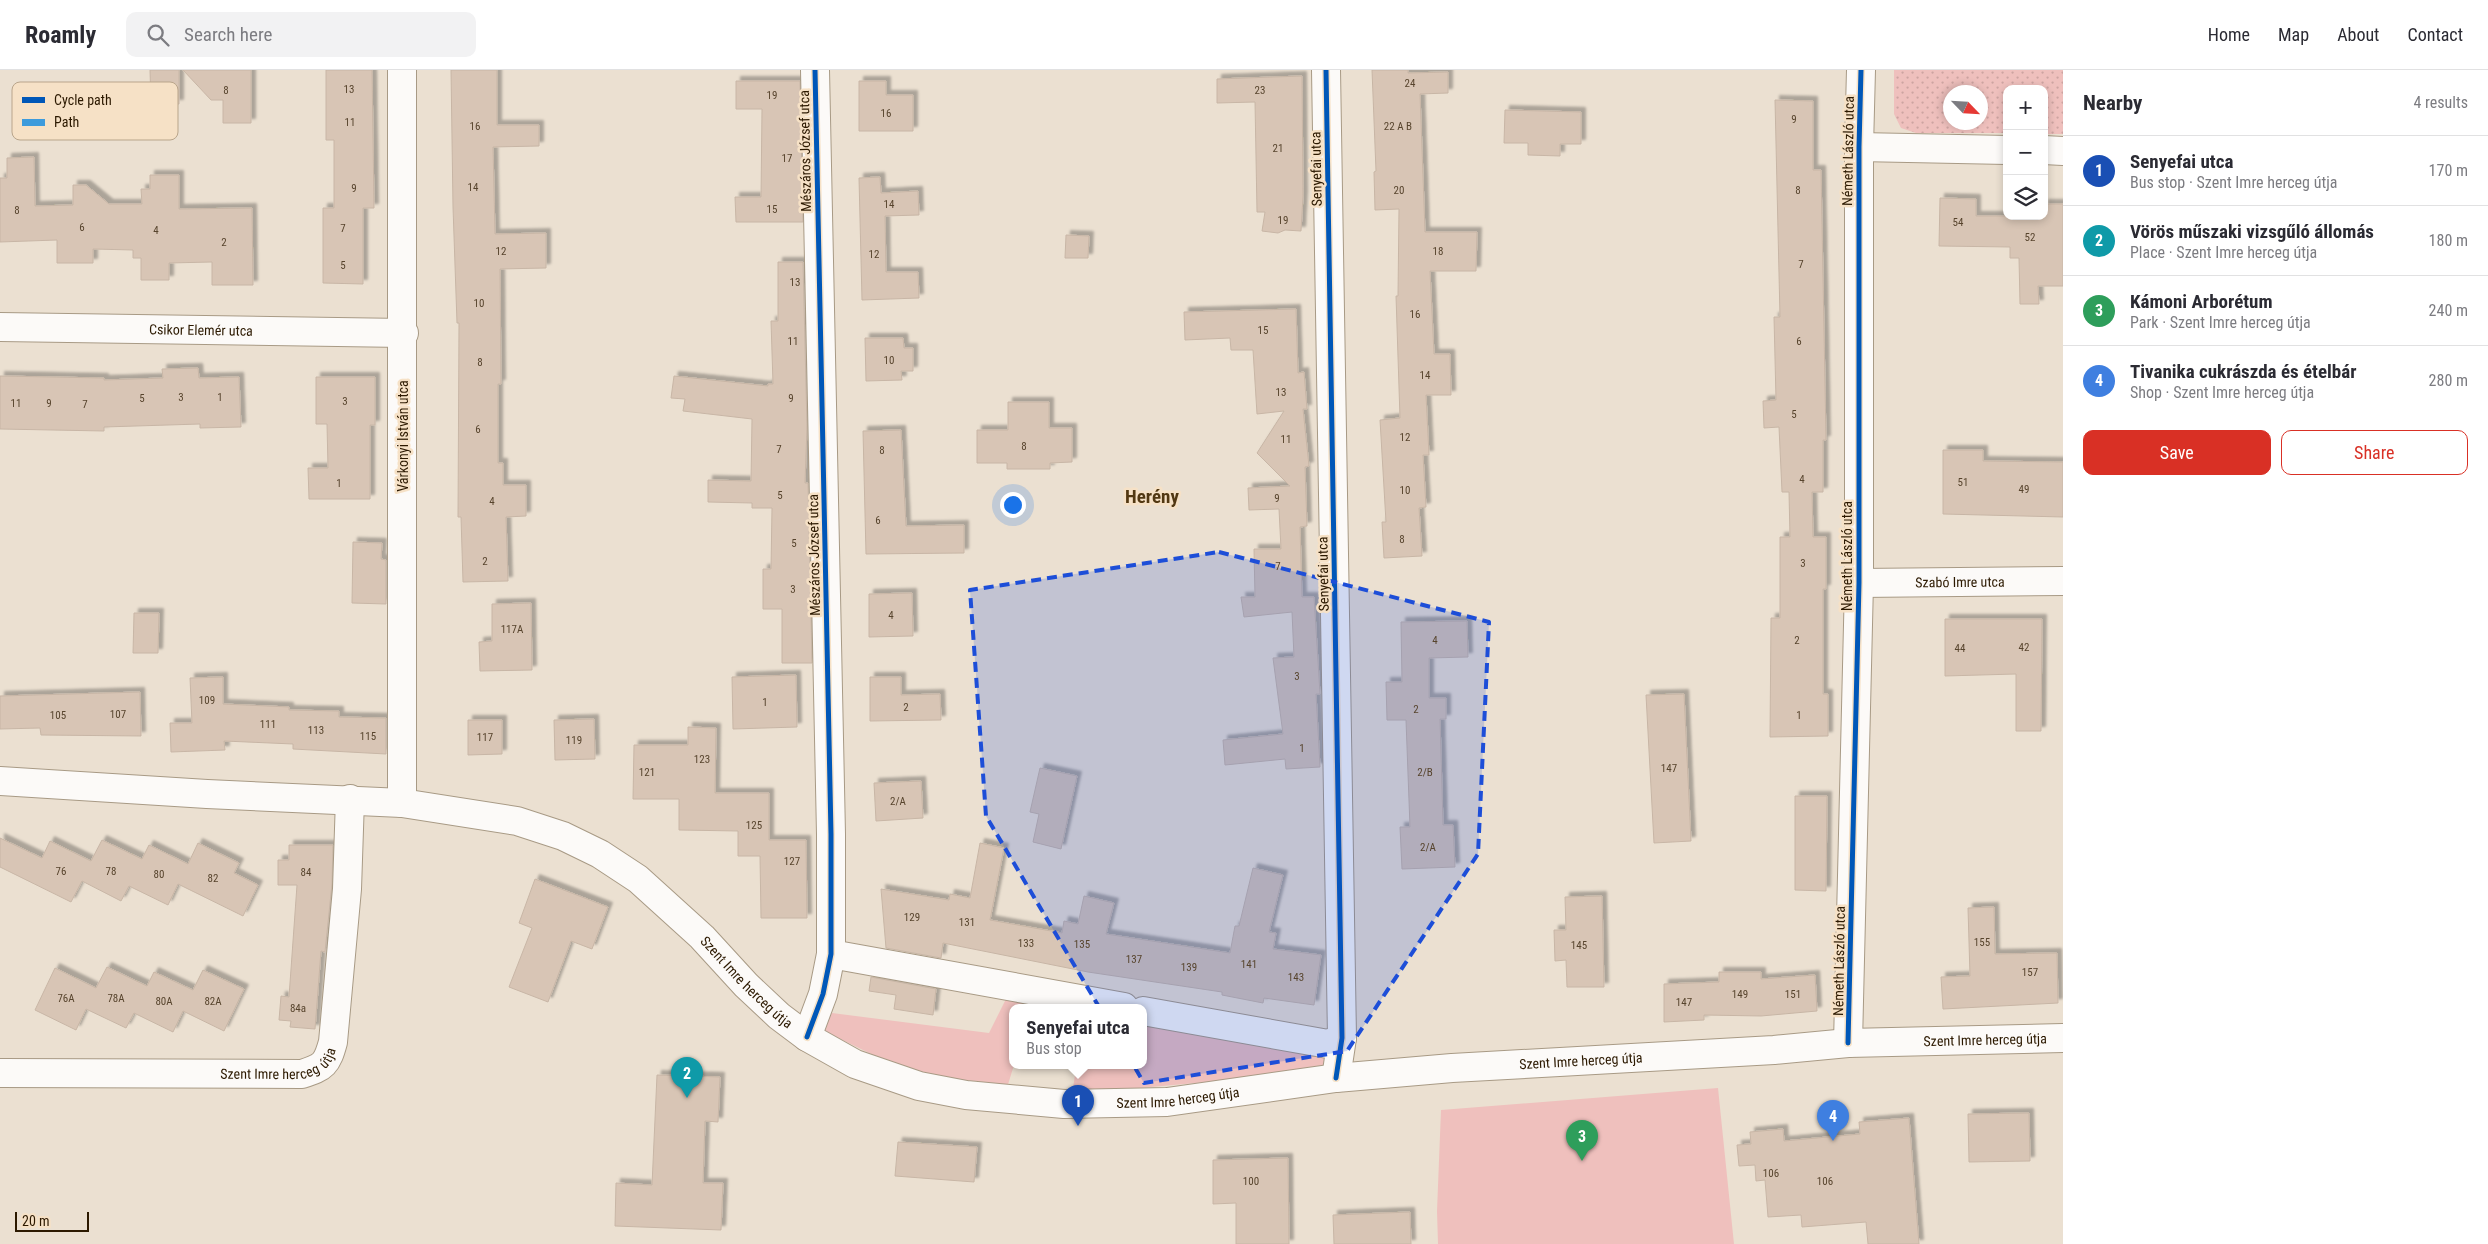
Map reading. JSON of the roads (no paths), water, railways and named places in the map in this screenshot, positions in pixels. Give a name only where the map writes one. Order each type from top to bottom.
[{"type":"street","name":"Várkonyi István utca","points":[[402,70],[404,333],[402,803]]},
{"type":"street","name":"Mészáros József utca","points":[[807,1037],[823,994],[831,954],[831,824],[815,70]]},
{"type":"street","name":"Senyefai utca","points":[[1326,70],[1342,1038],[1336,1078]]},
{"type":"street","name":"Németh László utca","points":[[1848,1042],[1858,583],[1858,147],[1861,70]]},
{"type":"street","points":[[1858,147],[2003,150]]},
{"type":"street","points":[[2048,150],[2063,150]]},
{"type":"street","name":"Csikor Elemér utca","points":[[0,327],[404,333]]},
{"type":"street","name":"Szabó Imre utca","points":[[1858,583],[2063,581]]},
{"type":"street","name":"Szent Imre herceg útja","points":[[0,781],[207,794],[402,803],[517,822],[563,836],[600,854],[638,879],[670,907],[779,1016],[807,1037],[855,1064],[919,1086],[966,1095],[1064,1104],[1167,1102],[1336,1078],[1452,1068],[1774,1050],[1848,1042],[2063,1038]]},
{"type":"street","name":"Szent Imre herceg útja","points":[[0,1073],[302,1074],[318,1069],[328,1060],[333,1042],[347,889],[350,800]]},
{"type":"street","points":[[831,954],[1107,1004]]},
{"type":"street","points":[[1147,1012],[1328,1044],[1342,1038]]},
{"type":"place","name":"Vörös műszaki vizsgűló állomás","points":[[687,1098]]},
{"type":"place","name":"Senyefai utca","points":[[1078,1126]]},
{"type":"place","name":"Tivanika cukrászda és ételbár","points":[[1833,1141]]},
{"type":"place","name":"Kámoni Arborétum","points":[[1582,1161]]},
{"type":"district","name":"Herény","points":[[1152,496]]}]
